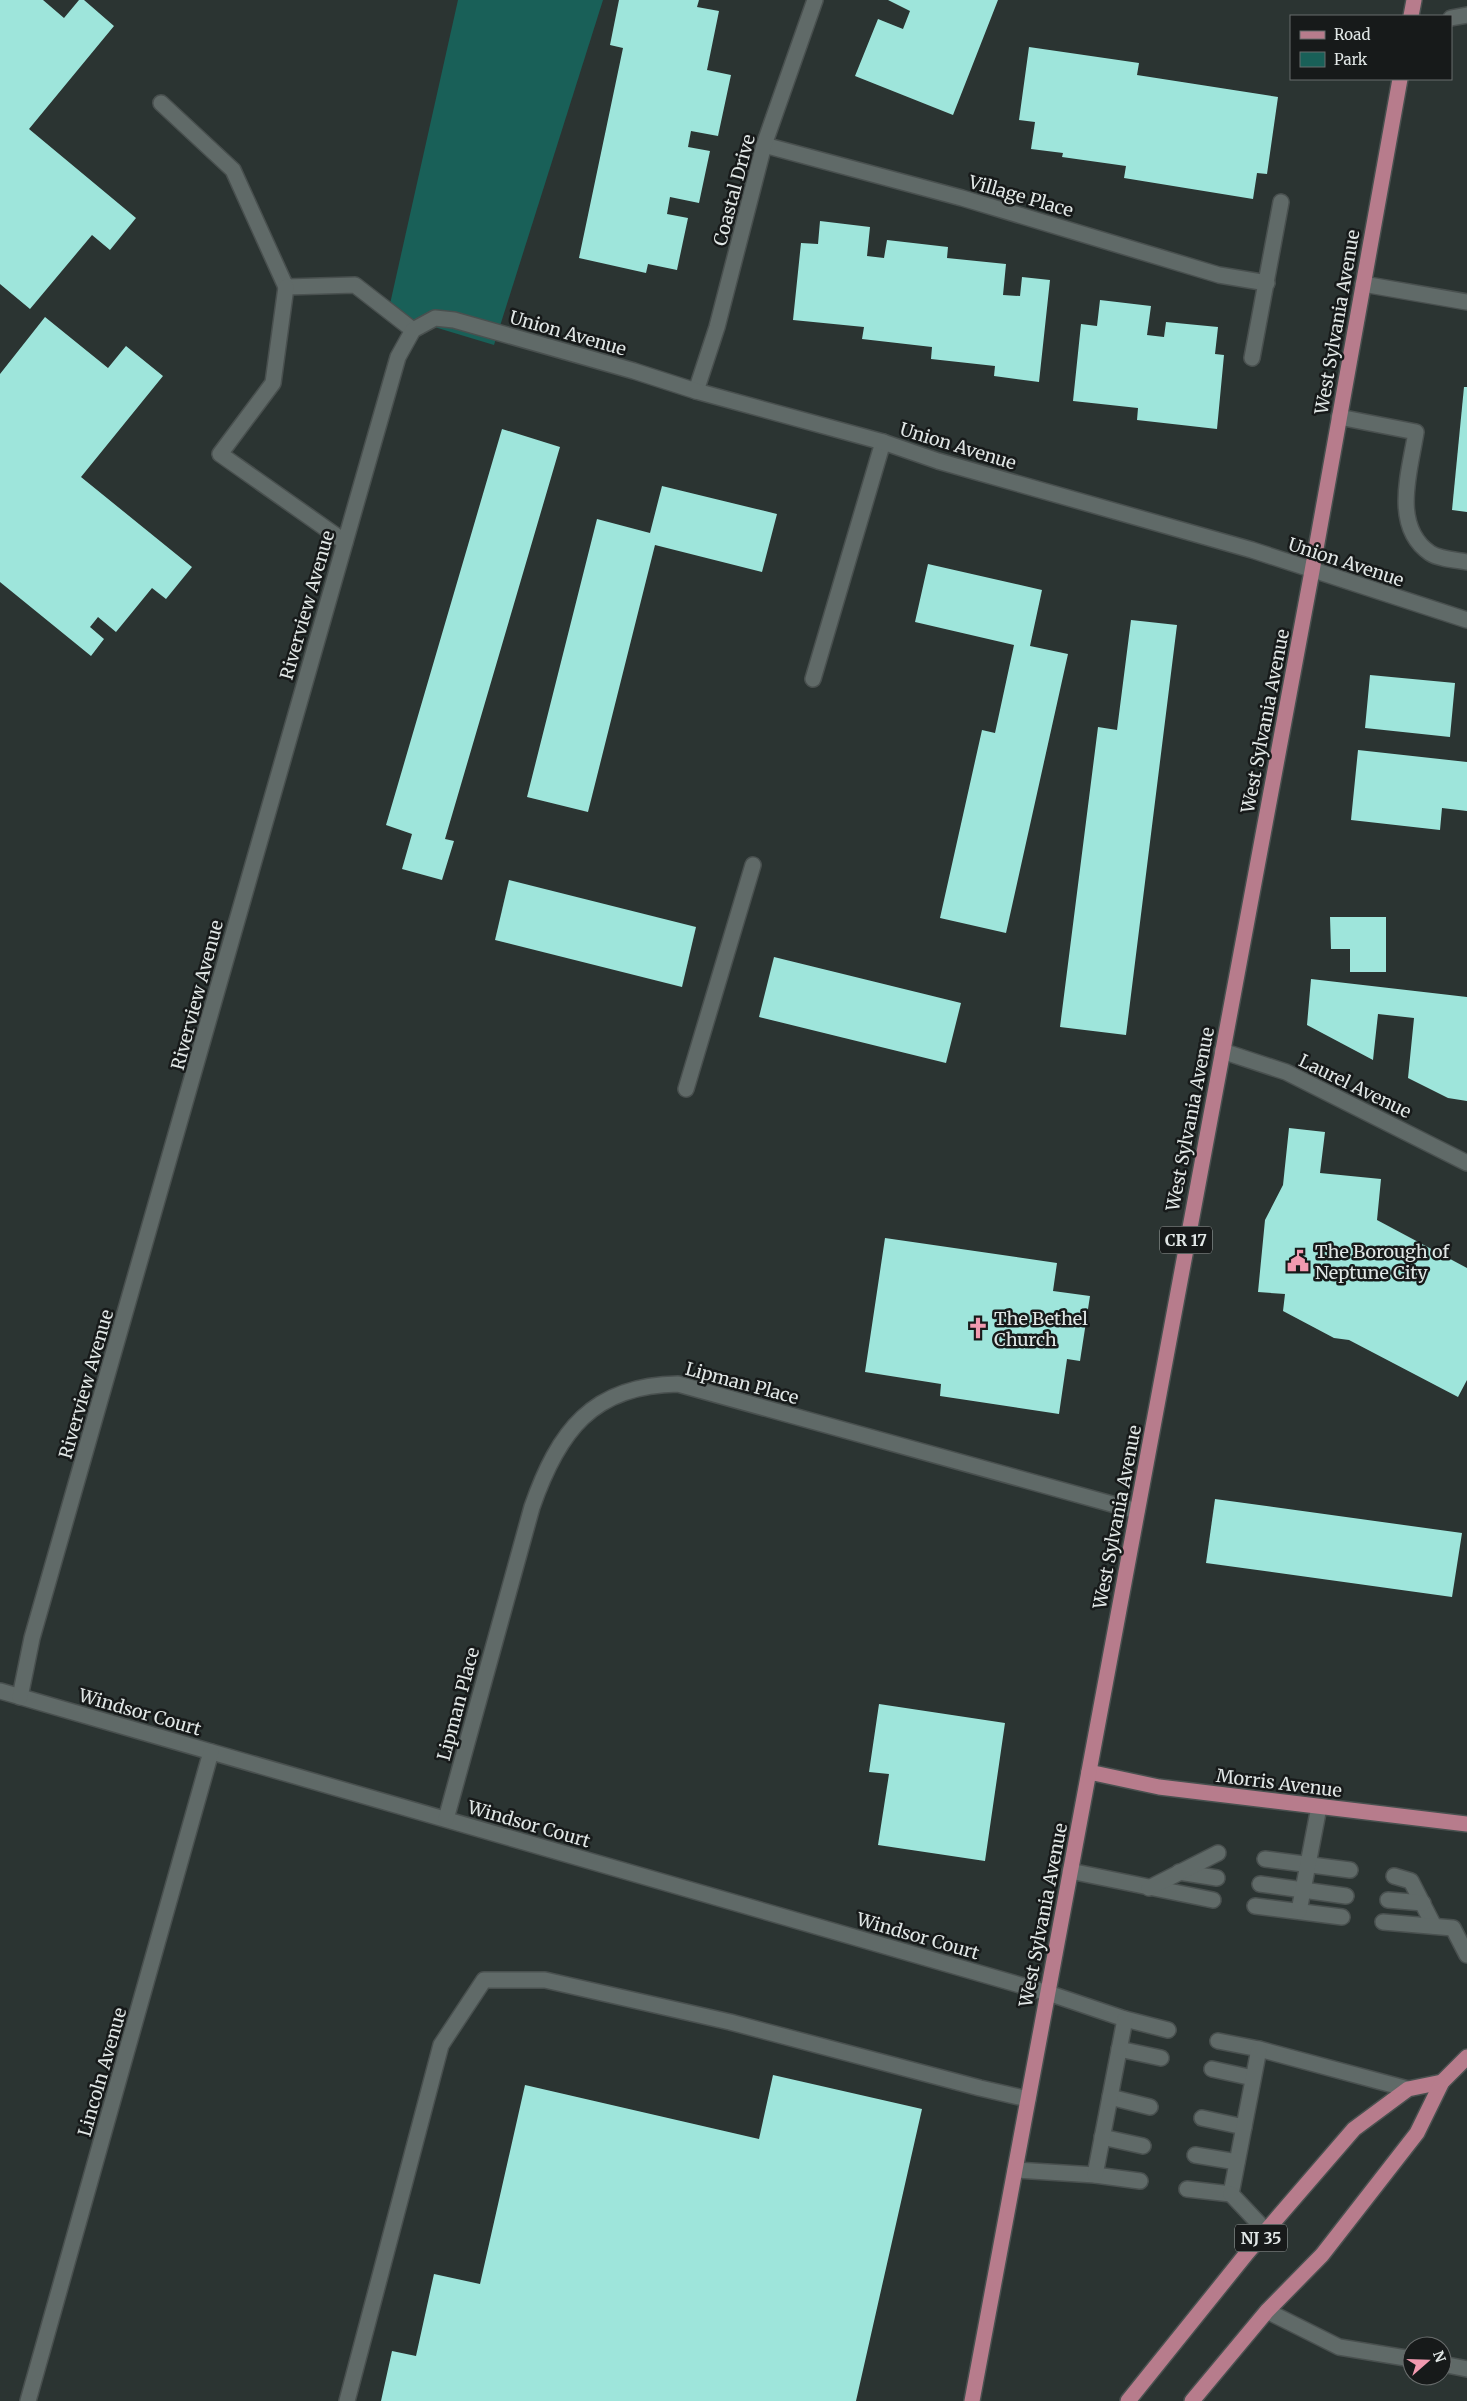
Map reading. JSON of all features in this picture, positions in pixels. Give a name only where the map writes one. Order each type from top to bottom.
[{"type":"main road","points":[[1411,15],[1414,0]]},
{"type":"main road","name":"West Sylvania Avenue","points":[[972,2401],[1312,571],[1400,80]]},
{"type":"main road","name":"Morris Avenue","points":[[1089,1772],[1159,1787],[1467,1824]]},
{"type":"main road","points":[[1192,2401],[1267,2311],[1322,2254],[1417,2133],[1442,2082],[1467,2057]]},
{"type":"main road","name":"NJ 35","points":[[1128,2401],[1266,2231],[1354,2129],[1408,2089],[1442,2082]]},
{"type":"street","name":"Coastal Drive","points":[[696,391],[717,327],[764,145],[815,0]]},
{"type":"street","points":[[1452,18],[1467,15]]},
{"type":"street","points":[[162,103],[232,170],[286,287],[273,383],[220,454],[344,542]]},
{"type":"street","name":"Village Place","points":[[764,145],[962,198],[1219,274],[1267,283]]},
{"type":"street","points":[[1252,358],[1281,202]]},
{"type":"street","points":[[1363,284],[1467,302]]},
{"type":"street","points":[[286,287],[355,285],[413,330]]},
{"type":"street","name":"Union Avenue","points":[[413,330],[435,318],[464,323],[634,371],[696,391],[883,442],[938,461],[1252,550],[1467,620]]},
{"type":"street","name":"Riverview Avenue","points":[[20,1697],[35,1629],[344,542],[398,357],[413,330]]},
{"type":"street","points":[[1339,417],[1416,432],[1405,508],[1412,536],[1431,554],[1467,562]]},
{"type":"street","points":[[813,680],[883,442]]},
{"type":"street","points":[[686,1089],[754,864]]},
{"type":"street","name":"Laurel Avenue","points":[[1222,1051],[1286,1072],[1467,1163]]},
{"type":"street","name":"Lipman Place","points":[[446,1820],[532,1507],[543,1476],[555,1451],[579,1419],[601,1403],[642,1386],[678,1384],[1137,1510]]},
{"type":"street","name":"Windsor Court","points":[[0,1691],[1048,1993],[1168,2030]]},
{"type":"street","name":"Lincoln Avenue","points":[[28,2401],[212,1752]]},
{"type":"street","points":[[1299,1911],[1319,1806]]},
{"type":"street","points":[[1149,1888],[1218,1852]]},
{"type":"street","points":[[1265,1859],[1307,1866],[1350,1870]]},
{"type":"street","points":[[1070,1872],[1213,1900]]},
{"type":"street","points":[[1179,1872],[1217,1878]]},
{"type":"street","points":[[1394,1876],[1411,1881],[1434,1926]]},
{"type":"street","points":[[1260,1884],[1346,1896]]},
{"type":"street","points":[[1388,1900],[1423,1903]]},
{"type":"street","points":[[1255,1906],[1342,1917]]},
{"type":"street","points":[[1383,1922],[1454,1928],[1467,1955]]},
{"type":"street","points":[[347,2401],[441,2045],[484,1980],[545,1980],[730,2022],[1028,2099]]},
{"type":"street","points":[[1095,2175],[1125,2018]]},
{"type":"street","points":[[1218,2041],[1259,2049],[1408,2089]]},
{"type":"street","points":[[1119,2049],[1161,2058]]},
{"type":"street","points":[[1231,2194],[1259,2049]]},
{"type":"street","points":[[1212,2069],[1253,2078]]},
{"type":"street","points":[[1110,2097],[1150,2107]]},
{"type":"street","points":[[1202,2118],[1244,2127]]},
{"type":"street","points":[[1102,2137],[1143,2146]]},
{"type":"street","points":[[1196,2155],[1238,2162]]},
{"type":"street","points":[[1015,2170],[1095,2175],[1140,2181]]},
{"type":"street","points":[[1187,2189],[1231,2194],[1266,2231]]},
{"type":"street","points":[[1267,2311],[1339,2347],[1402,2357]]},
{"type":"street","points":[[1452,2366],[1467,2369]]},
{"type":"green space","points":[[458,0],[603,0],[494,345],[388,313]]},
{"type":"building","points":[[0,0],[43,0],[64,18],[79,0],[84,0],[114,26],[29,129],[136,218],[110,250],[92,235],[30,309],[0,284]]},
{"type":"building","points":[[619,0],[699,0],[697,7],[719,11],[707,70],[731,75],[718,136],[691,131],[688,147],[710,151],[699,203],[670,197],[667,214],[688,218],[677,270],[648,264],[646,273],[579,258],[623,48],[610,45]]},
{"type":"building","points":[[888,0],[998,0],[953,115],[855,76],[878,19],[903,29],[910,11]]},
{"type":"building","points":[[1029,47],[1139,63],[1137,75],[1278,97],[1267,174],[1257,173],[1253,199],[1124,178],[1126,166],[1062,157],[1063,153],[1031,149],[1035,122],[1019,120]]},
{"type":"building","points":[[820,221],[870,227],[867,256],[884,258],[887,240],[948,247],[947,258],[1006,264],[1003,295],[1020,296],[1022,277],[1050,280],[1039,382],[994,376],[995,366],[931,359],[932,347],[862,339],[864,327],[793,320],[801,243],[818,244]]},
{"type":"building","points":[[1100,300],[1151,306],[1147,335],[1164,337],[1166,322],[1218,327],[1215,354],[1224,355],[1217,429],[1137,420],[1138,408],[1073,401],[1081,324],[1097,326]]},
{"type":"building","points":[[45,317],[108,368],[126,346],[163,376],[81,477],[192,567],[166,599],[152,588],[116,632],[98,617],[90,627],[104,639],[91,656],[0,582],[0,374]]},
{"type":"building","points":[[1464,387],[1467,387],[1467,512],[1452,510]]},
{"type":"building","points":[[502,429],[560,447],[445,839],[454,841],[442,880],[402,869],[412,834],[386,825]]},
{"type":"building","points":[[662,486],[777,514],[762,572],[655,545],[588,812],[527,797],[597,519],[650,533]]},
{"type":"building","points":[[928,564],[1042,590],[1030,646],[1068,654],[1006,933],[940,918],[982,730],[995,733],[1014,645],[915,622]]},
{"type":"building","points":[[1131,620],[1177,625],[1126,1035],[1060,1027],[1098,727],[1117,730]]},
{"type":"building","points":[[1370,675],[1455,683],[1450,737],[1365,728]]},
{"type":"building","points":[[1358,750],[1467,762],[1467,811],[1442,808],[1440,830],[1351,820]]},
{"type":"building","points":[[509,880],[696,927],[682,987],[495,940]]},
{"type":"building","points":[[1330,917],[1386,917],[1386,972],[1350,972],[1350,949],[1331,949]]},
{"type":"building","points":[[774,957],[961,1003],[946,1063],[759,1017]]},
{"type":"building","points":[[1311,979],[1467,997],[1467,1101],[1448,1098],[1408,1078],[1414,1018],[1378,1014],[1373,1060],[1307,1025]]},
{"type":"building","points":[[1289,1128],[1325,1132],[1320,1173],[1381,1179],[1377,1220],[1467,1268],[1467,1380],[1458,1397],[1349,1340],[1334,1338],[1283,1311],[1285,1294],[1258,1292],[1265,1220],[1283,1185]]},
{"type":"building","name":"The Bethel Church","points":[[885,1238],[1057,1263],[1053,1291],[1090,1296],[1080,1361],[1067,1359],[1059,1414],[940,1396],[941,1384],[865,1372]]},
{"type":"building","points":[[1215,1499],[1462,1533],[1452,1597],[1206,1563]]},
{"type":"building","points":[[879,1704],[1005,1723],[985,1861],[878,1845],[889,1774],[869,1772]]},
{"type":"building","points":[[773,2075],[922,2109],[856,2401],[381,2401],[392,2351],[416,2356],[434,2274],[480,2284],[525,2085],[759,2139]]},
{"type":"place","name":"The Borough of Neptune City","points":[[1298,1261]]},
{"type":"place","name":"The Bethel Church","points":[[978,1328]]}]
